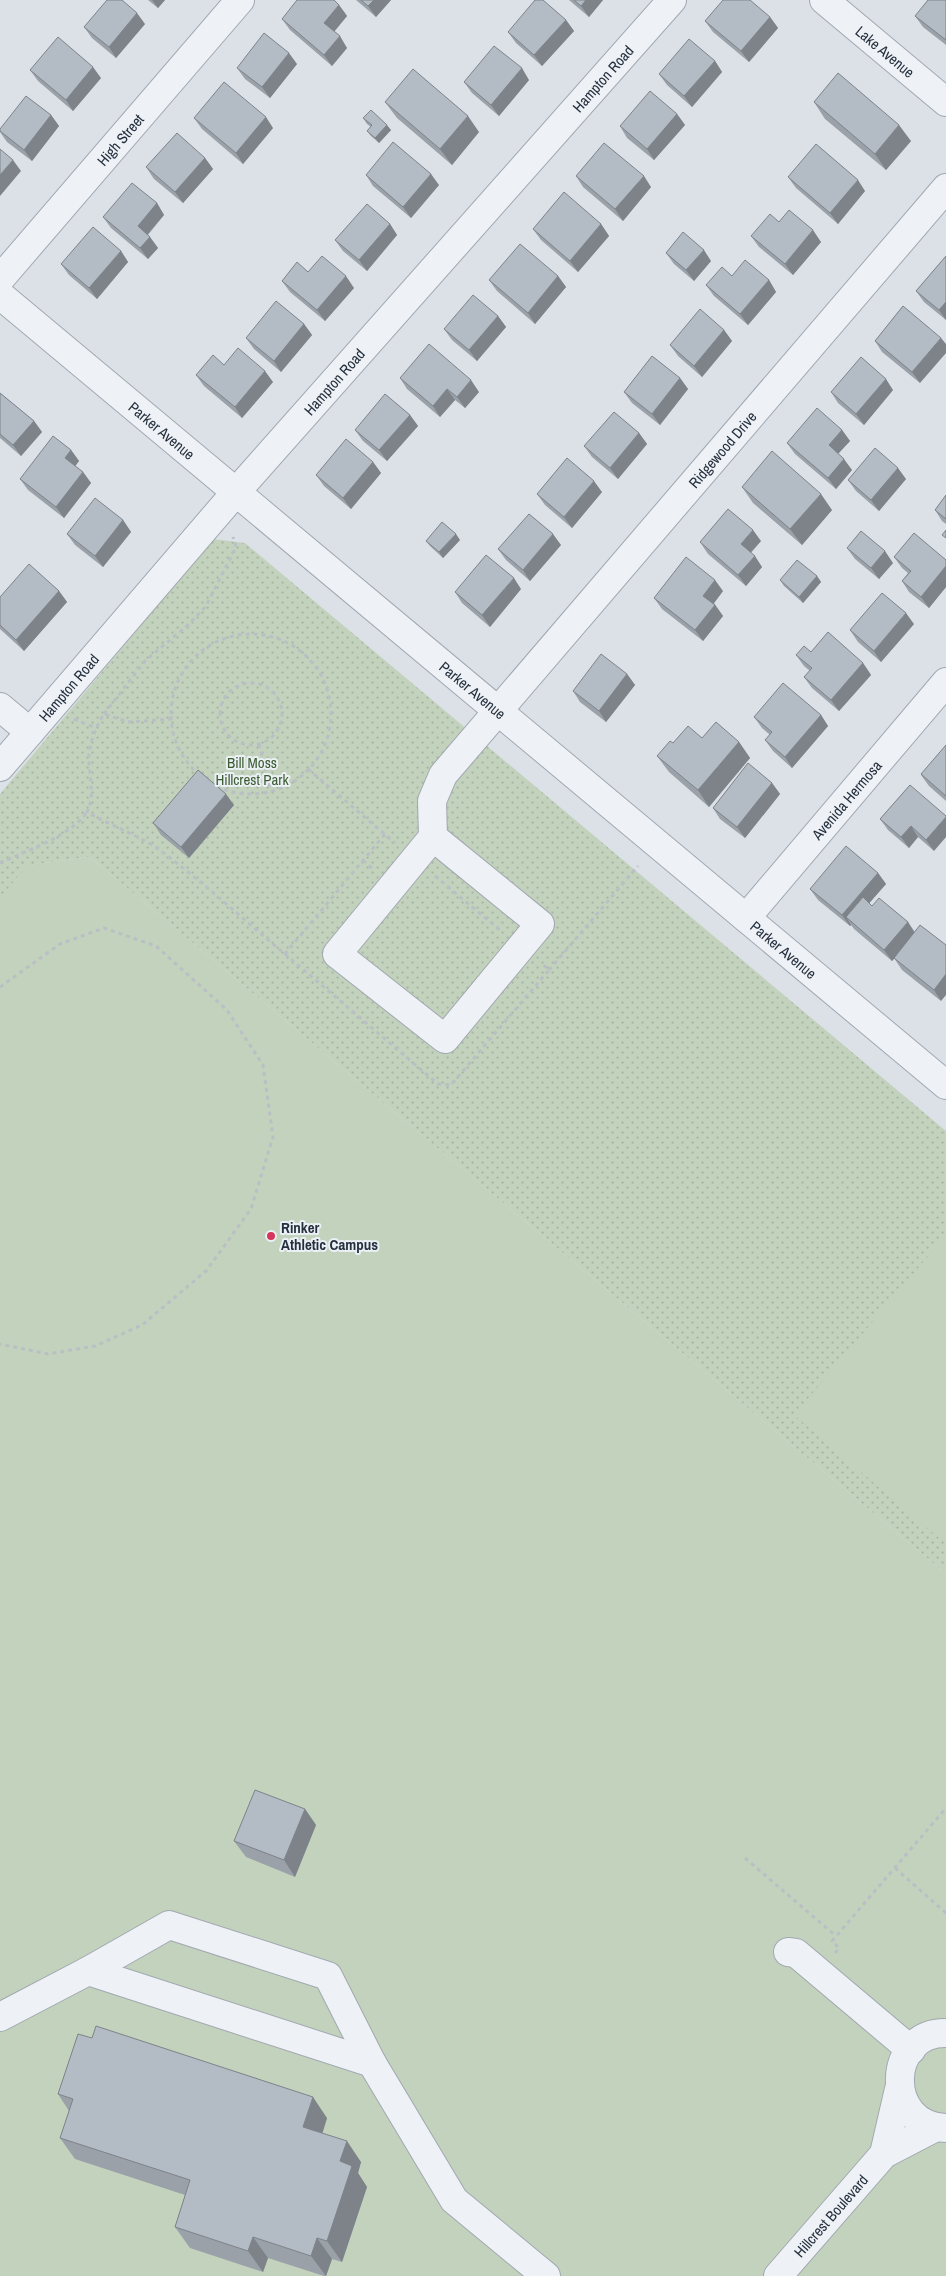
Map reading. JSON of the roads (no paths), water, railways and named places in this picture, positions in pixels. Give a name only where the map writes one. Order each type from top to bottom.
[{"type":"street","name":"High Street","points":[[0,279],[240,0]]},
{"type":"street","name":"Hampton Road","points":[[0,767],[236,492],[672,0]]},
{"type":"street","name":"Lake Avenue","points":[[842,6],[946,102]]},
{"type":"street","name":"Ridgewood Drive","points":[[434,838],[432,801],[443,775],[946,188]]},
{"type":"street","name":"Parker Avenue","points":[[0,295],[946,1085]]},
{"type":"street","name":"Avenida Hermosa","points":[[746,918],[946,682]]},
{"type":"street","points":[[0,707],[30,732]]},
{"type":"street","points":[[434,838],[540,924],[445,1039],[337,954],[434,838]]},
{"type":"street","points":[[0,2017],[88,1971],[169,1925],[328,1976],[372,2063],[454,2200],[546,2276]]},
{"type":"street","points":[[788,1952],[796,1953],[911,2050]]},
{"type":"street","points":[[88,1971],[372,2063]]},
{"type":"street","name":"Hillcrest Boulevard","points":[[884,2154],[899,2089],[900,2071],[911,2050],[921,2040],[938,2033],[946,2034]]},
{"type":"street","name":"Hillcrest Boulevard","points":[[899,2089],[906,2107],[919,2120],[941,2128]]},
{"type":"street","name":"Hillcrest Boulevard","points":[[778,2276],[884,2154],[941,2128]]},
{"type":"place","name":"Rinker Athletic Campus","points":[[271,1236]]},
{"type":"park label","name":"Bill Moss Hillcrest Park","points":[[252,770]]}]
